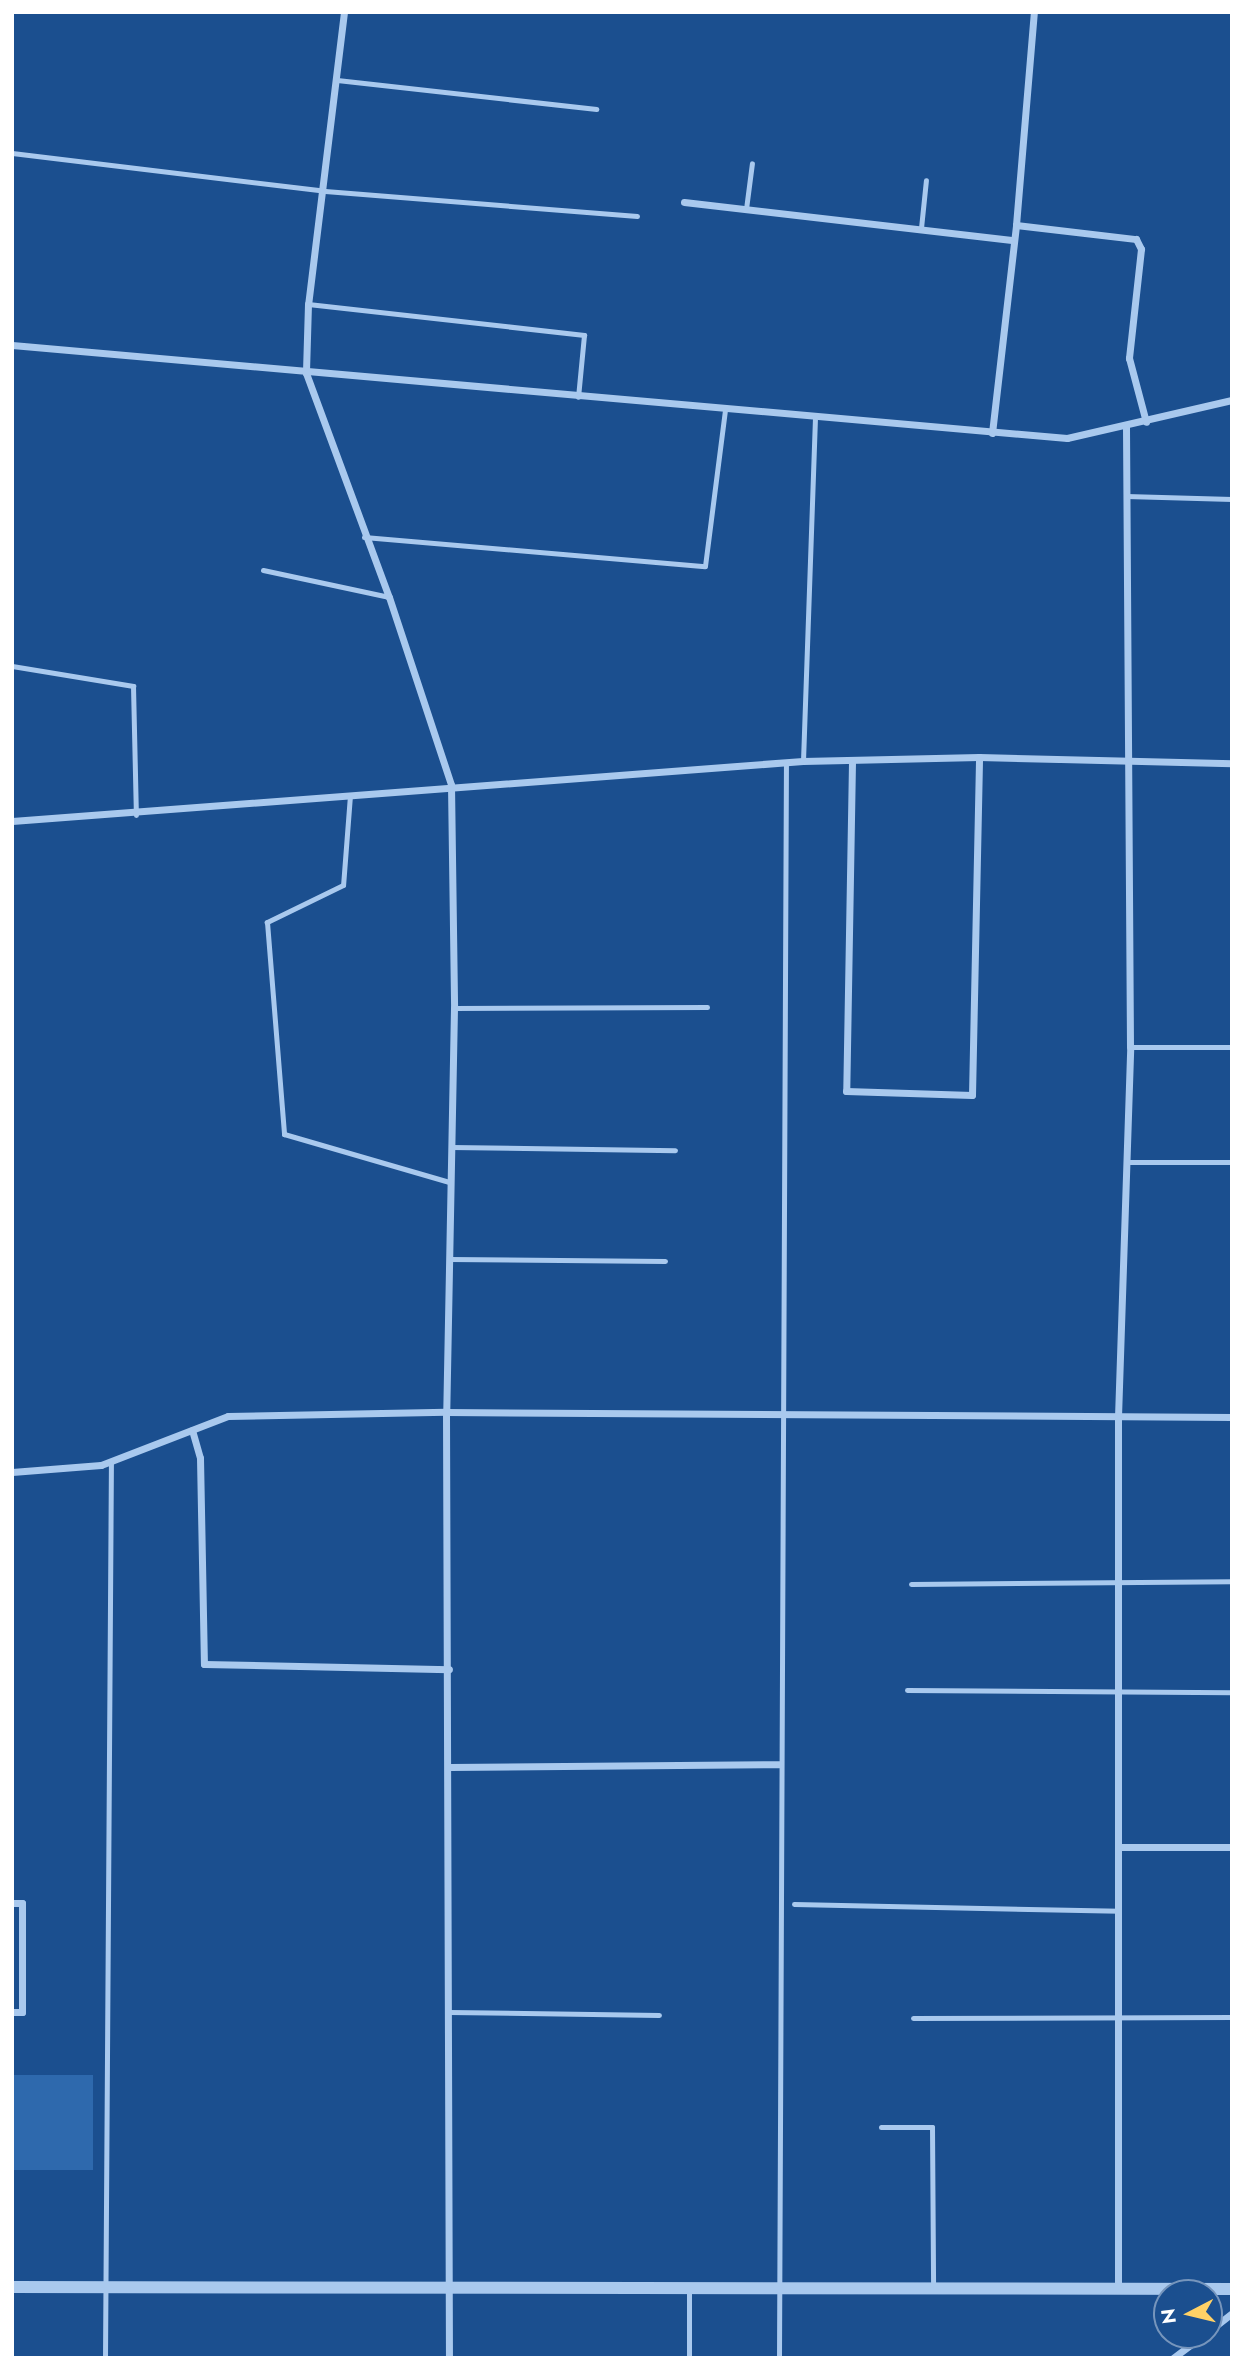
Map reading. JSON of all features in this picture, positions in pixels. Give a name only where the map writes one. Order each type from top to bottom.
[{"type":"street","points":[[344,12],[325,191],[308,304],[306,373],[364,537],[389,597],[451,785],[454,1008],[446,1412],[450,1767],[449,2358]]},
{"type":"street","points":[[992,433],[1016,225],[1034,12]]},
{"type":"street","points":[[684,202],[1014,240]]},
{"type":"street","points":[[1016,225],[1136,239],[1141,249],[1129,358],[1146,422]]},
{"type":"street","points":[[12,345],[724,411],[1067,438],[1126,427],[1232,400]]},
{"type":"street","points":[[1118,2289],[1118,1417],[1130,1047],[1126,758],[1126,427]]},
{"type":"street","points":[[852,762],[846,1091],[972,1095],[979,757]]},
{"type":"street","points":[[12,821],[136,815],[451,785],[803,761],[852,762],[979,757],[1126,758],[1232,763]]},
{"type":"street","points":[[12,1472],[111,1461],[228,1416],[446,1412],[1232,1418]]},
{"type":"street","points":[[191,1430],[200,1458],[204,1664],[449,1669]]},
{"type":"street","points":[[450,1767],[779,1764]]},
{"type":"street","points":[[1119,1847],[1232,1847]]},
{"type":"street","points":[[12,1903],[22,1903],[22,2012],[12,2012]]},
{"type":"street","points":[[12,2287],[1232,2289]]},
{"type":"lane","points":[[337,80],[596,109]]},
{"type":"lane","points":[[12,153],[325,191],[637,216]]},
{"type":"lane","points":[[746,209],[752,163]]},
{"type":"lane","points":[[921,228],[926,180]]},
{"type":"lane","points":[[308,304],[584,335],[578,397]]},
{"type":"lane","points":[[364,537],[705,566],[724,411]]},
{"type":"lane","points":[[803,761],[815,419]]},
{"type":"lane","points":[[1126,496],[1232,499]]},
{"type":"lane","points":[[263,570],[389,597]]},
{"type":"lane","points":[[12,666],[132,686],[136,815]]},
{"type":"lane","points":[[779,2358],[779,1764],[786,762]]},
{"type":"lane","points":[[350,795],[343,885],[267,922],[284,1134],[449,1182]]},
{"type":"lane","points":[[454,1008],[706,1007]]},
{"type":"lane","points":[[1130,1047],[1232,1047]]},
{"type":"lane","points":[[451,1147],[675,1150]]},
{"type":"lane","points":[[1128,1161],[1232,1162]]},
{"type":"lane","points":[[449,1259],[665,1261]]},
{"type":"lane","points":[[105,2358],[111,1461]]},
{"type":"lane","points":[[911,1584],[1118,1585],[1232,1581]]},
{"type":"lane","points":[[907,1690],[1232,1692]]},
{"type":"lane","points":[[794,1904],[1119,1911]]},
{"type":"lane","points":[[449,2012],[659,2015]]},
{"type":"lane","points":[[913,2018],[1232,2017]]},
{"type":"lane","points":[[881,2127],[932,2127],[933,2289]]},
{"type":"lane","points":[[689,2358],[690,2288]]},
{"type":"shaded area","points":[[12,2075],[93,2075],[93,2170],[12,2170]]}]
